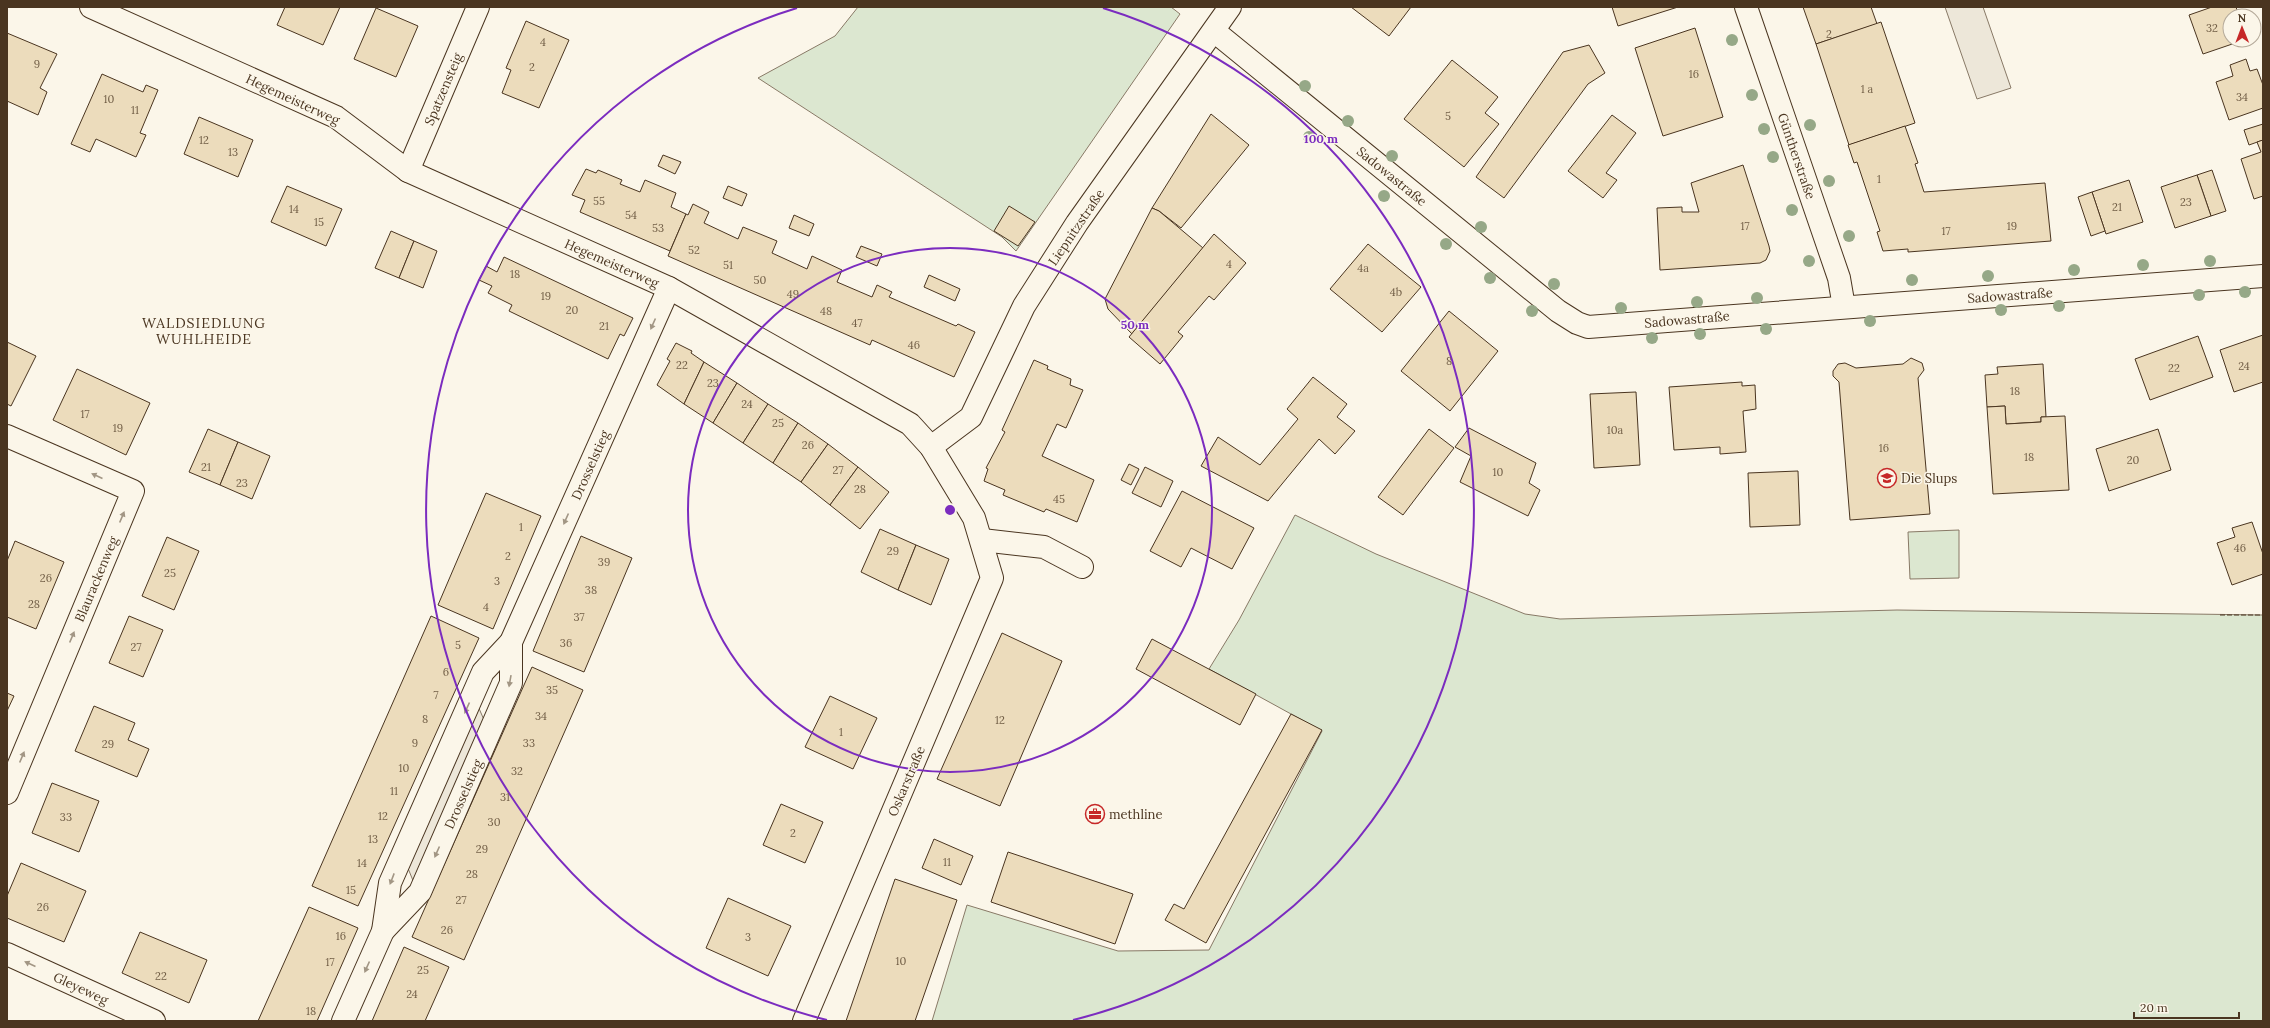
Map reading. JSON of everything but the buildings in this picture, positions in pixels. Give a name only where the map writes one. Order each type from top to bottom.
[{"type":"street","name":"Hegemeisterweg","points":[[91,7],[336,117],[408,171],[669,288],[910,424],[931,447],[974,518],[982,540]]},
{"type":"street","name":"Spatzensteig","points":[[408,171],[478,7]]},
{"type":"street","name":"Liepnitzstraße","points":[[931,447],[971,417],[1024,306],[1078,223],[1230,7]]},
{"type":"street","name":"Güntherstraße","points":[[1746,7],[1839,278],[1844,307]]},
{"type":"street","name":"Sadowastraße","points":[[1214,31],[1558,311],[1577,323],[1588,327],[2263,276]]},
{"type":"street","name":"Drosselstieg","points":[[343,1021],[383,931],[390,883],[483,672],[512,642],[669,288]]},
{"type":"street","name":"Blaurackenweg","points":[[7,436],[133,491],[7,793]]},
{"type":"street","points":[[982,540],[1044,547],[1082,567]]},
{"type":"street","name":"Oskarstraße","points":[[804,1021],[992,578],[982,540]]},
{"type":"street","name":"Drosselstieg","points":[[383,931],[420,892],[511,683],[512,642]]},
{"type":"street","name":"Gleyeweg","points":[[7,954],[146,1019]]},
{"type":"green space","points":[[858,7],[1171,7],[1180,14],[1016,251],[1002,237],[758,78],[835,36]]},
{"type":"green space","points":[[1295,515],[1376,554],[1525,614],[1560,619],[1897,610],[2263,615],[2263,1021],[932,1021],[967,905],[1118,951],[1209,950],[1322,731],[1209,669],[1239,620]]},
{"type":"green space","points":[[1959,530],[1959,578],[1910,579],[1908,532]]},
{"type":"shaded area","points":[[1945,7],[1983,7],[2011,88],[1977,99]]},
{"type":"shaded area","points":[[474,697],[488,729],[416,888],[403,856]]},
{"type":"fence","points":[[2220,615],[2263,615]]},
{"type":"place","name":"Die Slups","points":[[1887,478]]},
{"type":"place","name":"methline","points":[[1095,814]]},
{"type":"district","name":"WALDSIEDLUNG WUHLHEIDE","points":[[204,332]]}]
